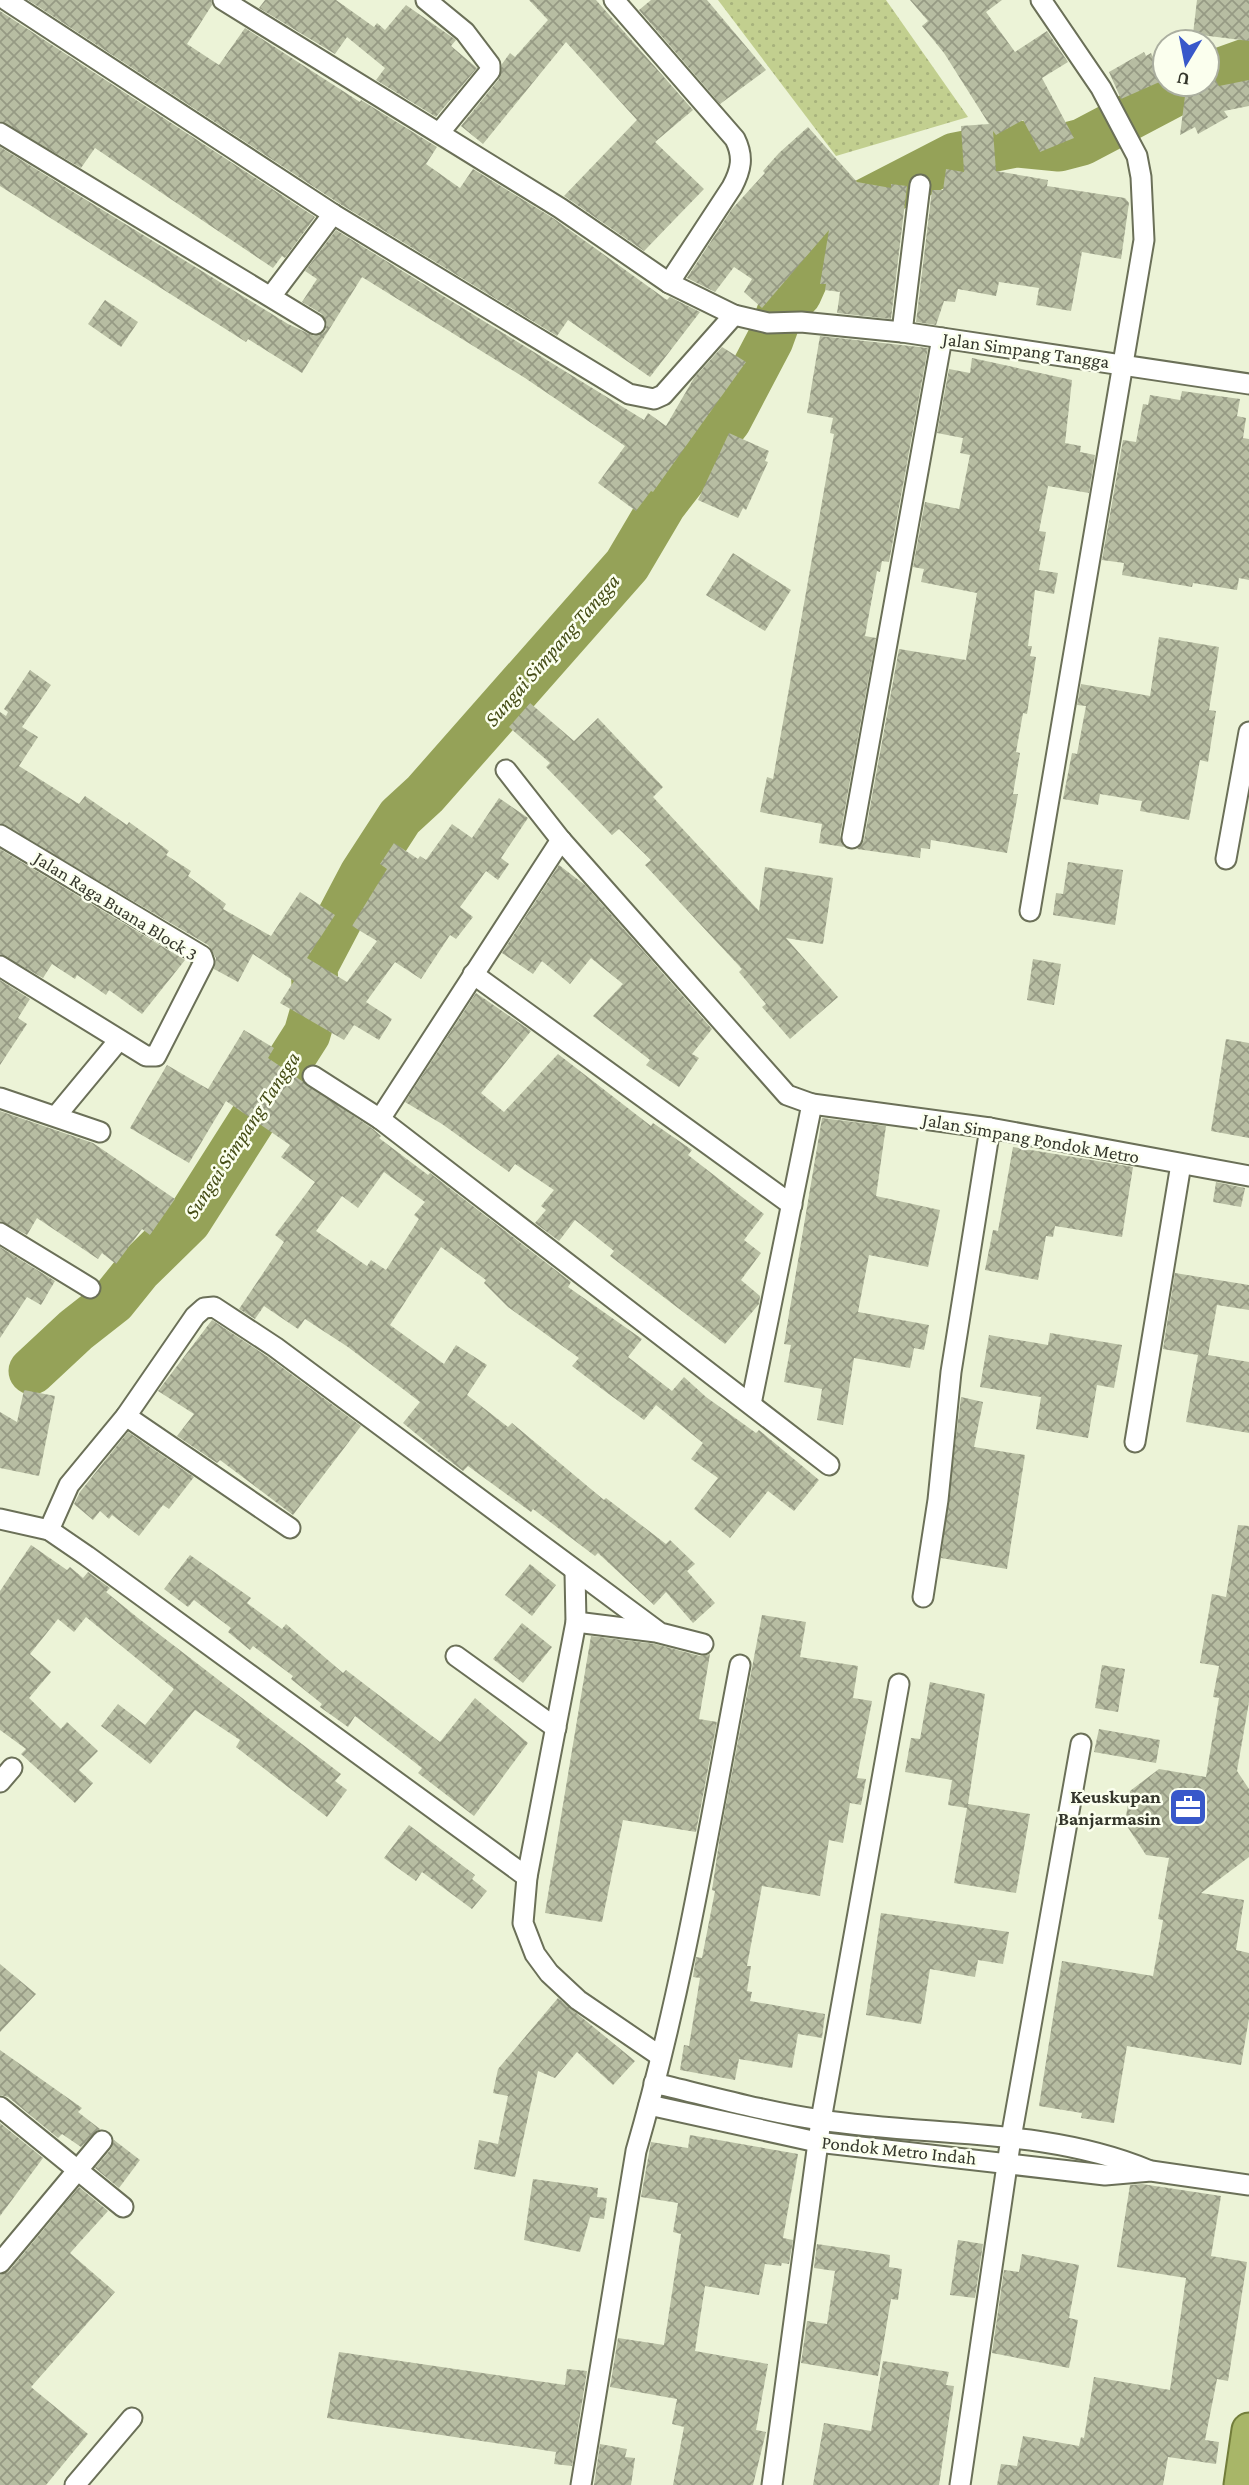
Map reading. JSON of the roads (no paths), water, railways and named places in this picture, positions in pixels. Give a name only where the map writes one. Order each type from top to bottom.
[{"type":"highway","points":[[1241,2485],[1249,2430]]},
{"type":"street","points":[[6,0],[333,214],[637,397],[654,400],[663,395],[734,315]]},
{"type":"street","name":"Jalan Simpang Tangga","points":[[223,0],[440,132],[560,208],[669,282],[734,315],[768,323],[801,323],[902,332],[1249,384]]},
{"type":"street","points":[[426,0],[465,32],[490,65],[490,71],[440,132]]},
{"type":"street","points":[[614,0],[740,149],[740,170],[732,187],[669,282]]},
{"type":"street","points":[[1030,911],[1144,240],[1142,177],[1137,156],[1101,88],[1041,0]]},
{"type":"street","points":[[0,133],[272,295],[315,324]]},
{"type":"street","points":[[902,332],[920,185]]},
{"type":"street","points":[[272,295],[333,214]]},
{"type":"street","points":[[852,838],[942,338]]},
{"type":"street","points":[[1226,859],[1249,732]]},
{"type":"street","name":"Jalan Simpang Pondok Metro","points":[[506,770],[561,840],[787,1095],[812,1104],[990,1128],[1249,1176]]},
{"type":"street","name":"Jalan Raga Buana Block 3","points":[[0,835],[202,956],[203,969],[156,1056],[146,1056],[119,1040]]},
{"type":"street","points":[[380,1119],[561,840]]},
{"type":"street","points":[[0,966],[119,1040],[56,1116]]},
{"type":"street","points":[[473,974],[792,1205]]},
{"type":"street","points":[[313,1076],[380,1119],[829,1465]]},
{"type":"street","points":[[0,1098],[100,1132]]},
{"type":"street","points":[[751,1404],[812,1104]]},
{"type":"street","points":[[923,1597],[938,1500],[951,1372],[990,1128]]},
{"type":"street","points":[[1135,1442],[1181,1164]]},
{"type":"street","points":[[0,1233],[90,1288]]},
{"type":"street","points":[[49,1530],[69,1485],[126,1416],[195,1316],[204,1308],[214,1307],[275,1347],[660,1633]]},
{"type":"street","points":[[126,1416],[290,1528]]},
{"type":"street","points":[[0,1519],[49,1530],[527,1877]]},
{"type":"street","points":[[575,1572],[576,1622],[527,1877],[523,1923],[535,1954],[549,1973],[578,2000],[660,2056]]},
{"type":"street","points":[[576,1622],[660,1633],[703,1644]]},
{"type":"street","points":[[456,1656],[556,1728]]},
{"type":"street","points":[[581,2485],[636,2151],[660,2056],[740,1665]]},
{"type":"street","points":[[772,2485],[817,2142],[900,1684]]},
{"type":"street","points":[[960,2485],[1011,2138],[1081,1744]]},
{"type":"street","name":"Pondok Metro Indah","points":[[654,2083],[821,2120],[1011,2138],[1113,2156],[1151,2171]]},
{"type":"street","name":"Pondok Metro Indah","points":[[649,2105],[817,2142],[1105,2175],[1151,2171],[1249,2185]]},
{"type":"street","points":[[0,2107],[123,2207]]},
{"type":"street","points":[[0,2263],[102,2141]]},
{"type":"street","points":[[75,2485],[132,2418]]},
{"type":"waterway","name":"Sungai Simpang Tangga","points":[[1221,71],[1249,61]]},
{"type":"waterway","name":"Sungai Simpang Tangga","points":[[32,1371],[76,1330],[113,1301],[138,1270],[188,1221],[307,1034],[316,1003],[314,967],[363,874],[400,817],[425,794],[627,565],[663,504],[728,420],[770,340],[782,307],[798,294],[815,256],[860,205],[955,156],[1016,144],[1059,148],[1082,142],[1165,98]]},
{"type":"place","name":"Keuskupan Banjarmasin","points":[[1188,1807]]}]
